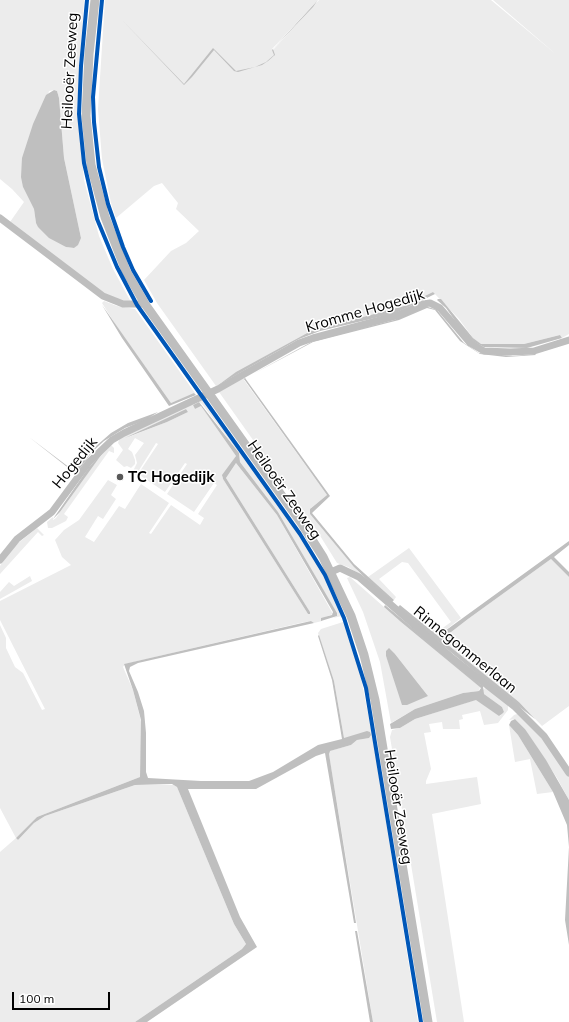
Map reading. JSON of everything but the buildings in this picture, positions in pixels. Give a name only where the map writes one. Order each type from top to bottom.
[{"type":"street","name":"Heilooër Zeeweg","points":[[95,0],[86,108],[91,165],[97,193],[116,250],[145,304],[302,524],[331,572],[351,616],[371,681],[428,1022]]},
{"type":"street","points":[[0,218],[103,296],[123,304],[145,304]]},
{"type":"street","name":"Kromme Hogedijk","points":[[208,394],[306,340],[399,315],[427,303],[434,304],[440,308],[466,339],[474,346],[484,351],[534,351],[569,340]]},
{"type":"street","name":"Hogedijk","points":[[0,560],[18,539],[52,512],[89,462],[105,446],[124,433],[208,394]]},
{"type":"street","name":"Rinnegommerlaan","points":[[331,572],[340,568],[359,577],[451,658],[516,707],[539,729],[569,773]]},
{"type":"shaded area","points":[[0,0],[84,0],[77,107],[84,180],[99,236],[113,269],[131,302],[125,302],[100,291],[10,222],[24,202],[0,179]],"holes":[[[49,91],[57,91],[59,98],[64,158],[81,238],[74,248],[66,247],[36,223],[34,209],[23,187]]]},
{"type":"shaded area","points":[[105,0],[318,0],[272,49],[274,54],[273,50],[319,0],[491,0],[558,56],[493,0],[569,0],[569,334],[562,338],[560,335],[524,344],[480,344],[433,292],[404,306],[341,323],[308,335],[289,344],[216,386],[157,303],[144,280],[171,251],[186,243],[199,231],[176,209],[178,203],[162,183],[154,186],[116,218],[111,203],[102,159],[98,109]]},
{"type":"shaded area","points":[[318,0],[273,49],[275,55],[268,61],[262,65],[255,67],[266,62],[274,55],[272,50]]},
{"type":"shaded area","points":[[122,20],[184,84],[213,48],[236,71],[255,67],[238,72],[234,71],[214,50],[184,85]]},
{"type":"shaded area","points":[[54,90],[57,91],[59,98],[64,158],[81,238],[78,245],[74,248],[66,247],[49,238],[38,227],[34,209],[23,187],[21,177],[22,158],[33,124],[46,95]]},
{"type":"shaded area","points":[[433,292],[435,294],[396,313],[320,331],[299,339],[217,386],[236,372],[311,331],[404,306]]},
{"type":"shaded area","points":[[441,299],[473,338],[481,344],[524,344],[560,335],[562,338],[527,348],[484,347],[472,341],[463,332],[446,308],[437,300]]},
{"type":"shaded area","points":[[104,301],[117,306],[135,309],[195,393],[171,403],[117,327],[102,303]]},
{"type":"shaded area","points":[[102,305],[171,403],[194,393],[196,395],[169,406],[122,338]]},
{"type":"shaded area","points":[[423,307],[437,310],[464,343],[479,353],[513,356],[536,355],[506,357],[480,354],[460,341],[435,310],[427,308],[399,320],[313,342],[253,374],[315,340],[394,320]]},
{"type":"shaded area","points":[[244,377],[246,379],[244,380],[327,495],[311,508],[310,514],[361,575],[348,567],[337,563],[314,526],[219,392]]},
{"type":"shaded area","points":[[245,378],[330,496],[312,513],[354,564],[394,600],[391,603],[354,567],[310,514],[310,509],[327,495],[244,379]]},
{"type":"shaded area","points":[[203,399],[309,549],[342,616],[333,618],[337,616],[337,613],[278,512],[240,462],[239,453],[202,404],[199,402],[193,405],[195,409],[201,406],[236,456],[222,477],[308,614],[310,614],[310,612],[226,478],[236,463],[277,515],[333,614],[321,619],[322,621],[314,623],[311,621],[300,623],[125,664],[123,667],[133,690],[142,725],[140,777],[37,817],[16,838],[0,808],[0,625],[6,638],[6,648],[15,667],[23,673],[42,710],[45,709],[0,620],[0,601],[71,565],[62,557],[55,540],[64,530],[79,520],[108,480],[117,485],[111,495],[116,499],[103,519],[98,516],[85,537],[94,542],[119,506],[125,509],[141,484],[169,503],[149,533],[151,534],[171,505],[200,525],[204,518],[198,514],[217,485],[214,483],[194,512],[167,494],[187,464],[185,463],[165,492],[138,474],[158,444],[156,443],[136,475],[132,473],[137,463],[135,455],[144,443],[135,438],[128,449],[132,452],[135,460],[135,464],[131,468],[127,466],[124,467],[116,460],[123,450],[118,443],[120,437]],"holes":[[[186,409],[188,412],[167,422],[126,438]]]},
{"type":"shaded area","points":[[199,402],[239,453],[240,462],[278,512],[337,613],[337,616],[321,621],[321,618],[332,615],[333,612],[277,515],[236,463],[226,478],[310,612],[310,614],[308,614],[223,479],[222,475],[236,456],[201,406],[195,409],[193,405]]},
{"type":"shaded area","points":[[186,409],[188,412],[167,422],[125,438]]},
{"type":"shaded area","points":[[158,412],[146,420],[125,428],[104,441],[92,452],[76,474],[29,437],[74,471],[87,454],[111,433],[128,423]]},
{"type":"shaded area","points":[[111,445],[114,448],[114,453],[109,451],[64,514],[68,517],[66,521],[52,528],[48,528],[47,522],[53,517],[53,520],[56,518],[91,468],[104,451]]},
{"type":"shaded area","points":[[104,451],[60,512],[53,519],[89,467]]},
{"type":"shaded area","points":[[37,528],[44,535],[42,536],[38,532],[0,574],[0,566],[12,548]]},
{"type":"shaded area","points":[[569,541],[569,545],[554,557],[569,572],[569,577],[551,559],[468,619],[446,636],[443,641],[519,702],[535,719],[397,608],[400,605],[438,636]]},
{"type":"shaded area","points":[[409,548],[461,618],[438,636],[430,631],[432,629],[437,632],[451,622],[408,563],[402,562],[379,579],[396,597],[394,600],[368,577]]},
{"type":"shaded area","points":[[551,559],[569,577],[569,706],[542,726],[519,702],[443,641],[446,636],[468,619]]},
{"type":"shaded area","points":[[30,576],[32,581],[0,599],[0,592],[9,582],[14,586]]},
{"type":"shaded area","points":[[350,577],[401,622],[480,687],[479,691],[463,693],[415,709],[391,723],[380,662],[363,612],[347,578]],"holes":[[[395,654],[428,696],[390,667],[386,656]]]},
{"type":"shaded area","points":[[385,605],[483,686],[484,694],[502,707],[504,712],[499,716],[476,700],[415,719],[400,728],[391,729],[390,724],[415,709],[463,693],[479,691],[481,688],[401,622],[384,607]]},
{"type":"shaded area","points":[[311,621],[314,623],[138,663],[130,667],[129,671],[144,711],[146,733],[146,772],[148,778],[201,781],[249,781],[273,772],[318,745],[342,739],[332,680],[318,636],[319,635],[334,681],[344,738],[367,731],[370,732],[371,735],[369,738],[357,740],[351,745],[330,751],[329,754],[356,923],[354,923],[325,753],[316,756],[256,789],[188,789],[240,917],[257,947],[147,1022],[135,1022],[242,949],[246,944],[234,924],[177,787],[172,784],[135,785],[45,816],[34,823],[18,840],[16,838],[37,817],[140,777],[141,720],[124,664]]},
{"type":"shaded area","points":[[343,622],[359,668],[372,734],[418,1022],[373,1022],[329,755],[329,751],[351,745],[357,740],[369,738],[344,738],[334,681],[318,633],[321,629]]},
{"type":"shaded area","points":[[389,648],[428,696],[407,705],[402,705],[386,656],[386,651]]},
{"type":"shaded area","points":[[486,687],[508,705],[508,710],[498,723],[484,725],[480,711],[462,715],[463,719],[459,720],[460,729],[443,729],[442,722],[429,724],[431,732],[424,733],[431,769],[426,784],[477,777],[481,804],[432,814],[464,1022],[437,1022],[390,737],[392,730],[400,728],[415,719],[475,700],[478,700],[500,716],[504,712],[502,707],[484,694],[483,690]]},
{"type":"shaded area","points":[[520,713],[528,720],[567,773],[569,777],[569,800],[557,778],[525,729],[515,719],[509,720],[514,715]]},
{"type":"shaded area","points":[[515,719],[525,729],[546,760],[569,800],[569,847],[567,825],[553,792],[518,735],[509,725],[511,721]]},
{"type":"shaded area","points":[[509,725],[518,735],[553,792],[537,794],[530,759],[515,762]]},
{"type":"shaded area","points":[[135,785],[174,785],[177,787],[234,924],[246,944],[242,949],[135,1022],[0,1022],[0,852],[16,838],[18,840],[34,823],[45,816]]},
{"type":"shaded area","points":[[569,847],[569,945],[565,920]]},
{"type":"shaded area","points":[[355,931],[357,931],[373,1022],[370,1022]]},
{"type":"cycle path","points":[[87,0],[81,66],[79,114],[84,163],[97,219],[117,267],[137,305],[300,534],[325,575],[344,618],[366,688],[421,1022]]},
{"type":"cycle path","points":[[102,0],[93,97],[99,167],[108,204],[123,247],[133,270],[151,301]]},
{"type":"place","name":"TC Hogedijk","points":[[120,477]]}]
